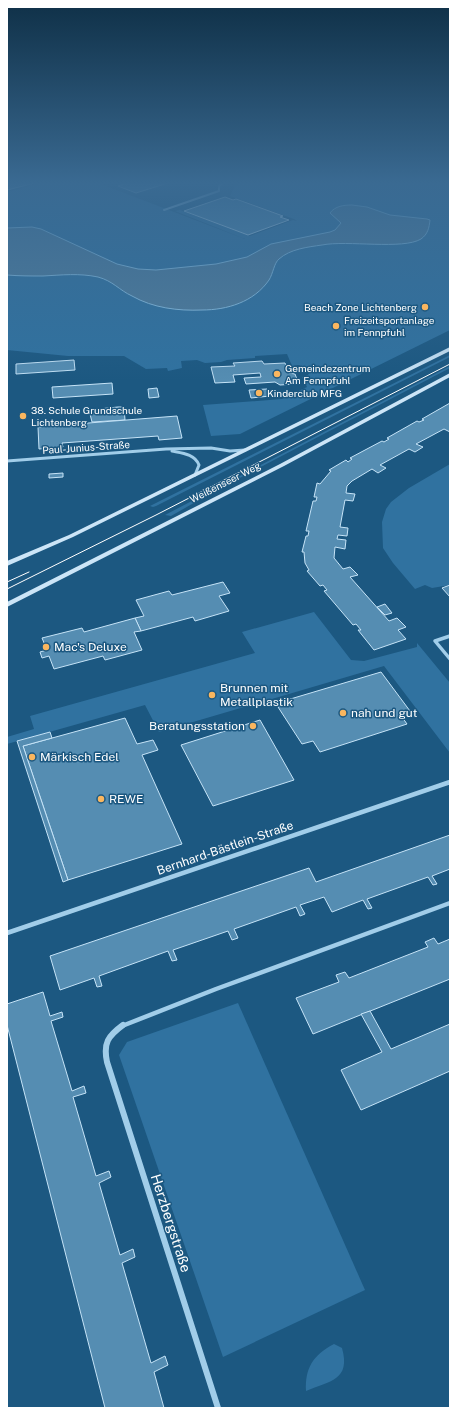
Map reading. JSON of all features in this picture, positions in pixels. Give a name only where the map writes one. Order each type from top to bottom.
[{"type":"main road","name":"Weißenseer Weg","points":[[7,564],[71,536],[450,349]]},
{"type":"main road","name":"Weißenseer Weg","points":[[7,605],[169,523],[450,374]]},
{"type":"street","name":"Paul-Junius-Straße","points":[[7,461],[166,449],[208,448],[230,451],[248,449]]},
{"type":"street","name":"Paul-Junius-Straße","points":[[166,449],[188,455],[198,462],[199,466],[195,474]]},
{"type":"street","points":[[450,636],[435,641],[450,660]]},
{"type":"street","name":"Bernhard-Bästlein-Straße","points":[[7,932],[450,782]]},
{"type":"street","name":"Herzbergstraße","points":[[218,1408],[114,1086],[105,1044],[115,1031],[124,1025],[216,989],[450,903]]},
{"type":"shaded area","points":[[7,249],[450,249],[450,330],[240,434],[211,436],[203,405],[282,399],[307,387],[302,377],[308,375],[310,372],[308,369],[298,365],[292,366],[287,354],[255,356],[255,358],[227,360],[221,362],[205,363],[197,360],[181,361],[182,368],[168,371],[167,368],[146,369],[124,356],[68,356],[7,350]]},
{"type":"shaded area","points":[[7,249],[85,249],[117,264],[138,269],[156,270],[216,264],[247,257],[262,249],[299,249],[288,253],[277,261],[269,280],[256,294],[239,303],[211,310],[184,310],[157,306],[127,294],[112,283],[98,277],[77,275],[7,275]]},
{"type":"shaded area","points":[[450,355],[450,357],[156,506],[150,506]]},
{"type":"shaded area","points":[[450,366],[450,368],[213,492],[171,516],[165,515]]},
{"type":"shaded area","points":[[450,464],[450,585],[432,588],[425,585],[415,589],[393,563],[383,548],[382,522],[386,509],[391,502],[409,488]]},
{"type":"shaded area","points":[[314,612],[351,660],[364,661],[417,647],[417,643],[450,683],[450,753],[384,666],[159,732],[145,705],[7,744],[7,737],[34,729],[30,716],[255,653],[242,632]]},
{"type":"shaded area","points":[[238,1003],[365,1290],[223,1357],[119,1055],[127,1042]]},
{"type":"shaded area","points":[[334,1344],[342,1348],[344,1367],[341,1373],[336,1378],[306,1391],[307,1376],[312,1363],[321,1353]]},
{"type":"building","points":[[74,360],[75,370],[16,374],[16,364]]},
{"type":"building","name":"Gemeindezentrum Am Fennpfuhl","points":[[262,361],[264,364],[285,363],[289,373],[295,374],[298,382],[295,384],[280,385],[275,382],[246,384],[244,378],[261,377],[260,373],[233,375],[235,382],[215,383],[211,367],[235,366],[233,363]]},
{"type":"building","points":[[112,383],[113,394],[53,398],[52,387]]},
{"type":"building","points":[[157,388],[159,397],[149,398],[148,389]]},
{"type":"building","name":"Kinderclub MFG","points":[[267,389],[270,396],[251,398],[249,390]]},
{"type":"building","points":[[450,403],[450,432],[444,429],[416,444],[423,447],[415,452],[409,449],[380,465],[386,468],[378,473],[372,469],[352,481],[347,486],[346,493],[355,494],[353,501],[345,500],[340,527],[348,528],[347,536],[338,535],[337,539],[346,540],[345,549],[335,547],[334,558],[343,569],[350,567],[358,575],[350,577],[389,621],[397,618],[406,627],[398,630],[406,639],[374,650],[358,630],[361,630],[356,624],[353,625],[324,591],[327,590],[323,585],[320,586],[307,571],[309,570],[305,563],[304,552],[302,552],[306,536],[308,536],[309,531],[306,531],[313,501],[316,501],[317,497],[314,497],[317,483],[320,484],[331,471],[329,470],[346,460],[348,462],[352,459],[350,458],[382,441],[384,442],[389,439],[387,438],[417,421],[419,422],[424,420],[422,419]]},
{"type":"building","points":[[124,407],[125,420],[92,422],[89,410]]},
{"type":"building","points":[[177,416],[182,438],[159,440],[158,436],[62,443],[63,447],[39,449],[38,427]]},
{"type":"building","points":[[63,473],[63,477],[49,478],[49,474]]},
{"type":"building","points":[[223,582],[230,593],[219,596],[229,611],[195,621],[193,617],[141,631],[135,618],[144,616],[136,600],[169,591],[172,595]]},
{"type":"building","points":[[450,585],[450,597],[442,588]]},
{"type":"building","points":[[385,604],[392,613],[385,615],[377,607]]},
{"type":"building","points":[[135,618],[141,631],[134,632],[142,650],[105,660],[103,656],[54,669],[49,656],[42,658],[40,652],[47,650],[42,638],[82,628],[84,632]]},
{"type":"building","name":"nah und gut","points":[[381,672],[410,711],[400,714],[407,724],[320,752],[313,741],[302,744],[278,707],[289,703],[287,700]]},
{"type":"building","name":"REWE","points":[[125,718],[137,744],[153,740],[158,750],[142,755],[182,844],[68,880],[23,746]]},
{"type":"building","points":[[260,720],[294,780],[213,806],[181,745]]},
{"type":"building","points":[[50,732],[52,738],[23,746],[68,880],[63,882],[17,741]]},
{"type":"building","points":[[450,835],[450,869],[432,876],[437,884],[433,885],[428,877],[367,899],[372,908],[368,909],[363,900],[332,912],[324,897],[300,905],[305,914],[300,916],[296,907],[234,929],[238,938],[232,940],[228,931],[173,950],[177,960],[172,961],[168,951],[99,976],[102,986],[97,987],[94,978],[60,990],[50,956],[309,868],[316,882]]},
{"type":"building","points":[[434,938],[438,944],[450,939],[450,979],[313,1034],[296,998],[339,982],[336,975],[345,972],[349,978],[428,947],[425,942]]},
{"type":"building","points":[[43,992],[50,1016],[62,1012],[63,1017],[51,1021],[72,1091],[84,1086],[86,1093],[73,1097],[96,1176],[109,1171],[111,1177],[99,1183],[120,1255],[133,1249],[135,1257],[122,1263],[151,1363],[165,1356],[168,1365],[154,1372],[164,1408],[105,1408],[7,1025],[7,1004]]},
{"type":"building","points":[[370,1011],[391,1049],[450,1024],[450,1071],[361,1110],[341,1070],[382,1052],[361,1014]]},
{"type":"tram line","points":[[7,589],[156,515],[450,364]]},
{"type":"tram line","points":[[7,582],[29,572]]},
{"type":"place","name":"Beach Zone Lichtenberg","points":[[425,307]]},
{"type":"place","name":"Freizeitsportanlage im Fennpfuhl","points":[[336,326]]},
{"type":"place","name":"Gemeindezentrum Am Fennpfuhl","points":[[277,374]]},
{"type":"place","name":"Kinderclub MFG","points":[[259,393]]},
{"type":"place","name":"38. Schule Grundschule Lichtenberg","points":[[23,416]]},
{"type":"place","name":"Mac's Deluxe","points":[[46,647]]},
{"type":"place","name":"Brunnen mit Metallplastik","points":[[212,695]]},
{"type":"place","name":"nah und gut","points":[[343,713]]},
{"type":"place","name":"Beratungsstation","points":[[253,726]]},
{"type":"place","name":"Märkisch Edel","points":[[32,757]]},
{"type":"place","name":"REWE","points":[[101,799]]}]
